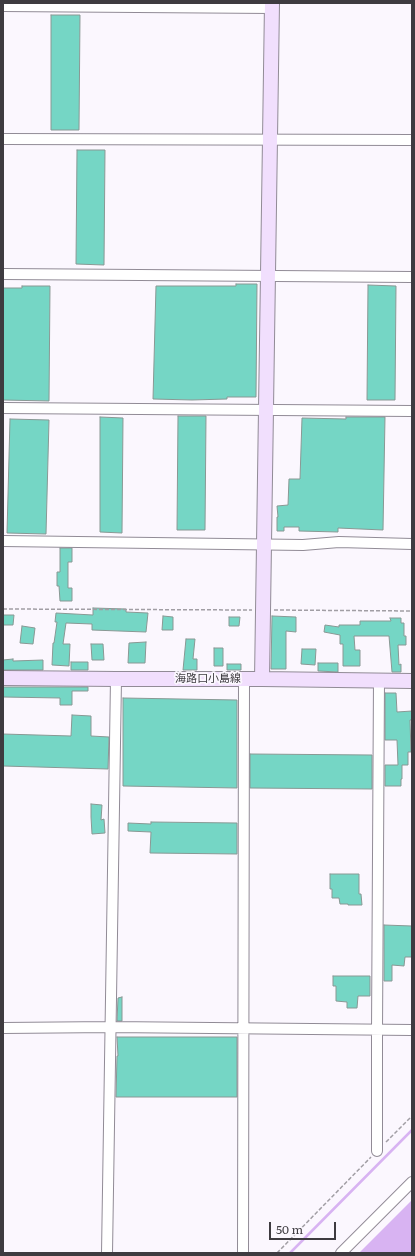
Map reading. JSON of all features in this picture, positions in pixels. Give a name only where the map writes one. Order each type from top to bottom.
[{"type":"street","points":[[3,6],[272,6],[262,678]]},
{"type":"street","points":[[3,139],[412,140]]},
{"type":"street","points":[[3,274],[412,277]]},
{"type":"street","points":[[3,408],[412,411]]},
{"type":"street","points":[[3,541],[303,545],[339,542],[412,544]]},
{"type":"street","name":"海路口小島線","points":[[3,678],[262,678],[412,680]]},
{"type":"street","points":[[107,1253],[116,679]]},
{"type":"street","points":[[243,1253],[244,679]]},
{"type":"street","points":[[377,1151],[379,680]]},
{"type":"street","points":[[3,1028],[111,1027],[412,1030]]},
{"type":"street","points":[[341,1253],[412,1182]]},
{"type":"path","points":[[3,608],[412,611]]},
{"type":"path","points":[[277,1253],[412,1116]]},
{"type":"shaded area","points":[[412,1200],[412,1253],[359,1253]]},
{"type":"building","points":[[51,15],[80,15],[79,130],[51,130]]},
{"type":"building","points":[[77,150],[105,150],[104,265],[76,264]]},
{"type":"building","points":[[236,284],[257,284],[256,397],[227,397],[227,399],[192,400],[153,399],[156,286],[236,286]]},
{"type":"building","points":[[368,285],[396,286],[395,400],[367,400]]},
{"type":"building","points":[[22,286],[50,286],[49,401],[3,400],[3,288],[22,288]]},
{"type":"building","points":[[178,416],[206,416],[205,530],[177,530]]},
{"type":"building","points":[[100,417],[123,418],[122,533],[100,532]]},
{"type":"building","points":[[346,417],[385,417],[383,530],[338,528],[338,532],[299,531],[299,527],[284,527],[284,531],[277,531],[277,506],[288,505],[289,479],[300,479],[302,418],[346,419]]},
{"type":"building","points":[[10,419],[49,420],[46,534],[7,533]]},
{"type":"building","points":[[60,548],[72,548],[72,562],[68,562],[68,588],[72,588],[72,601],[60,601],[59,586],[57,586],[57,572],[60,572]]},
{"type":"building","points":[[93,608],[126,609],[126,612],[148,613],[146,632],[92,630],[92,624],[66,623],[63,644],[70,644],[69,666],[52,665],[53,643],[57,622],[55,622],[56,613],[93,615]]},
{"type":"building","points":[[3,615],[14,615],[13,625],[3,625]]},
{"type":"building","points":[[163,616],[173,617],[173,630],[162,630]]},
{"type":"building","points":[[272,616],[296,617],[296,632],[286,631],[286,669],[271,669]]},
{"type":"building","points":[[229,617],[240,617],[239,626],[229,626]]},
{"type":"building","points":[[390,618],[401,618],[401,623],[404,623],[406,645],[398,645],[399,665],[401,664],[401,672],[392,672],[389,636],[354,636],[355,650],[360,650],[360,666],[343,666],[343,644],[340,644],[340,635],[324,632],[325,625],[339,627],[339,625],[360,625],[360,621],[391,621]]},
{"type":"building","points":[[22,626],[35,628],[33,644],[20,643]]},
{"type":"building","points":[[186,639],[195,639],[193,659],[197,659],[197,670],[183,670]]},
{"type":"building","points":[[146,642],[145,663],[128,663],[129,643]]},
{"type":"building","points":[[91,644],[103,644],[104,660],[92,660]]},
{"type":"building","points":[[214,648],[223,648],[223,666],[214,666]]},
{"type":"building","points":[[302,649],[316,649],[315,665],[301,664]]},
{"type":"building","points":[[13,659],[13,661],[43,660],[43,670],[3,670],[3,660]]},
{"type":"building","points":[[71,662],[88,662],[88,670],[71,670]]},
{"type":"building","points":[[318,663],[338,663],[338,672],[318,671]]},
{"type":"building","points":[[227,664],[241,664],[241,670],[227,670]]},
{"type":"building","points":[[3,687],[88,687],[88,691],[72,691],[72,705],[60,705],[60,698],[3,697]]},
{"type":"building","points":[[385,693],[396,693],[397,712],[412,711],[412,720],[410,720],[411,752],[408,752],[408,765],[402,765],[401,786],[385,786],[385,765],[398,765],[397,740],[385,740]]},
{"type":"building","points":[[123,698],[237,700],[237,788],[123,786]]},
{"type":"building","points":[[72,715],[91,716],[91,736],[109,737],[108,769],[3,766],[3,734],[71,736]]},
{"type":"building","points":[[250,754],[372,755],[372,789],[250,788]]},
{"type":"building","points":[[91,804],[102,805],[101,820],[104,819],[105,833],[92,834]]},
{"type":"building","points":[[151,822],[237,823],[237,854],[150,853],[151,832],[128,831],[128,823],[151,824]]},
{"type":"building","points":[[330,874],[359,874],[359,894],[361,894],[362,905],[340,904],[339,898],[332,898],[332,889],[330,889]]},
{"type":"building","points":[[384,925],[412,926],[412,957],[405,957],[404,966],[392,965],[392,981],[384,981]]},
{"type":"building","points":[[333,976],[370,976],[370,996],[358,996],[357,1008],[347,1008],[347,1002],[336,1001],[336,986],[333,986]]},
{"type":"building","points":[[122,997],[122,1021],[117,1021],[118,998]]},
{"type":"building","points":[[117,1037],[237,1037],[237,1097],[116,1097],[118,1056]]},
{"type":"waterway","points":[[290,1253],[412,1130]]}]
